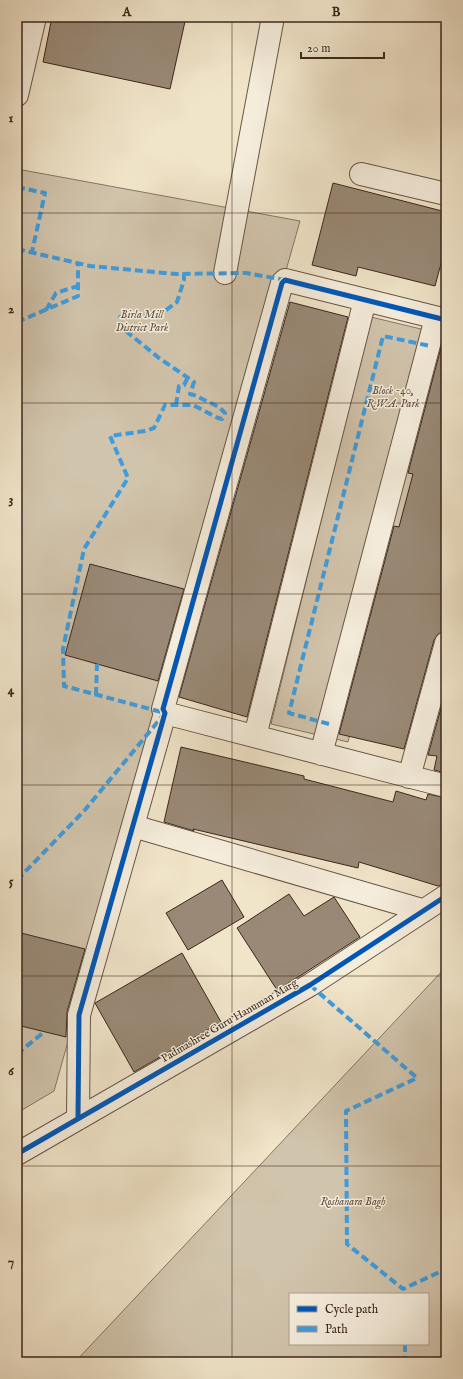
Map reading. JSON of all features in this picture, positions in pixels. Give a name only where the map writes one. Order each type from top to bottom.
[{"type":"street","points":[[17,95],[35,17]]},
{"type":"street","points":[[225,273],[273,17]]},
{"type":"street","points":[[361,174],[446,194]]},
{"type":"street","points":[[78,1119],[78,1018],[165,713],[163,709],[282,283],[286,280],[441,319],[321,754]]},
{"type":"street","points":[[255,736],[365,300]]},
{"type":"street","points":[[409,777],[446,643]]},
{"type":"street","points":[[165,713],[446,786]]},
{"type":"street","points":[[133,826],[422,910]]},
{"type":"street","name":"Padmashree Guru Hanuman Marg","points":[[17,1154],[310,985],[422,910],[446,896]]},
{"type":"green space","name":"Birla Mill District Park","points":[[17,169],[300,221],[54,1091],[17,1113]]},
{"type":"green space","name":"Block -40, R.W.A. Park","points":[[371,317],[446,335],[446,346],[348,742],[271,724]]},
{"type":"green space","name":"Roshanara Bagh","points":[[446,967],[446,1362],[75,1362]]},
{"type":"building","points":[[52,17],[186,17],[170,89],[43,62]]},
{"type":"building","points":[[333,183],[446,212],[446,245],[435,286],[358,267],[356,276],[312,265]]},
{"type":"building","points":[[290,302],[348,317],[247,717],[179,697]]},
{"type":"building","points":[[445,332],[446,631],[438,634],[434,640],[404,749],[339,734],[394,526],[399,527],[413,474],[408,473]]},
{"type":"building","points":[[90,564],[184,589],[158,681],[65,655]]},
{"type":"building","points":[[446,690],[446,773],[434,770],[437,756],[428,755]]},
{"type":"building","points":[[181,747],[304,776],[304,779],[393,802],[396,791],[426,800],[428,794],[446,798],[446,884],[438,886],[359,862],[358,868],[193,829],[194,831],[164,822]]},
{"type":"building","points":[[222,880],[244,917],[188,950],[166,913]]},
{"type":"building","points":[[289,894],[304,916],[334,897],[360,937],[277,990],[237,928]]},
{"type":"building","points":[[17,932],[85,949],[67,1012],[66,1037],[17,1025]]},
{"type":"building","points":[[182,953],[221,1022],[134,1072],[95,1003]]},
{"type":"marked path","points":[[17,187],[45,193],[32,252]]},
{"type":"marked path","points":[[17,249],[90,266],[176,274],[246,273],[285,280]]},
{"type":"marked path","points":[[17,322],[78,296],[78,263]]},
{"type":"marked path","points":[[17,880],[84,811],[165,713],[64,686],[63,649],[84,549],[128,478],[110,436],[145,431],[154,428],[165,405],[193,405],[222,419],[225,413],[219,407],[190,394],[194,382],[159,358],[121,327],[120,317],[158,316],[177,302],[184,280],[184,273]]},
{"type":"marked path","points":[[46,310],[56,293],[78,286]]},
{"type":"marked path","points":[[329,724],[289,713],[383,336],[430,346]]},
{"type":"marked path","points":[[176,405],[179,386],[184,385],[187,379],[186,377]]},
{"type":"marked path","points":[[96,695],[97,664]]},
{"type":"marked path","points":[[310,985],[417,1078],[346,1111],[347,1244],[403,1289],[446,1269]]},
{"type":"marked path","points":[[17,1054],[44,1032]]},
{"type":"marked path","points":[[405,1345],[405,1362]]},
{"type":"cycle path","points":[[78,1119],[79,1015],[165,713],[163,709],[282,283],[285,280],[446,320]]},
{"type":"cycle path","points":[[17,1154],[310,985],[446,896]]}]
